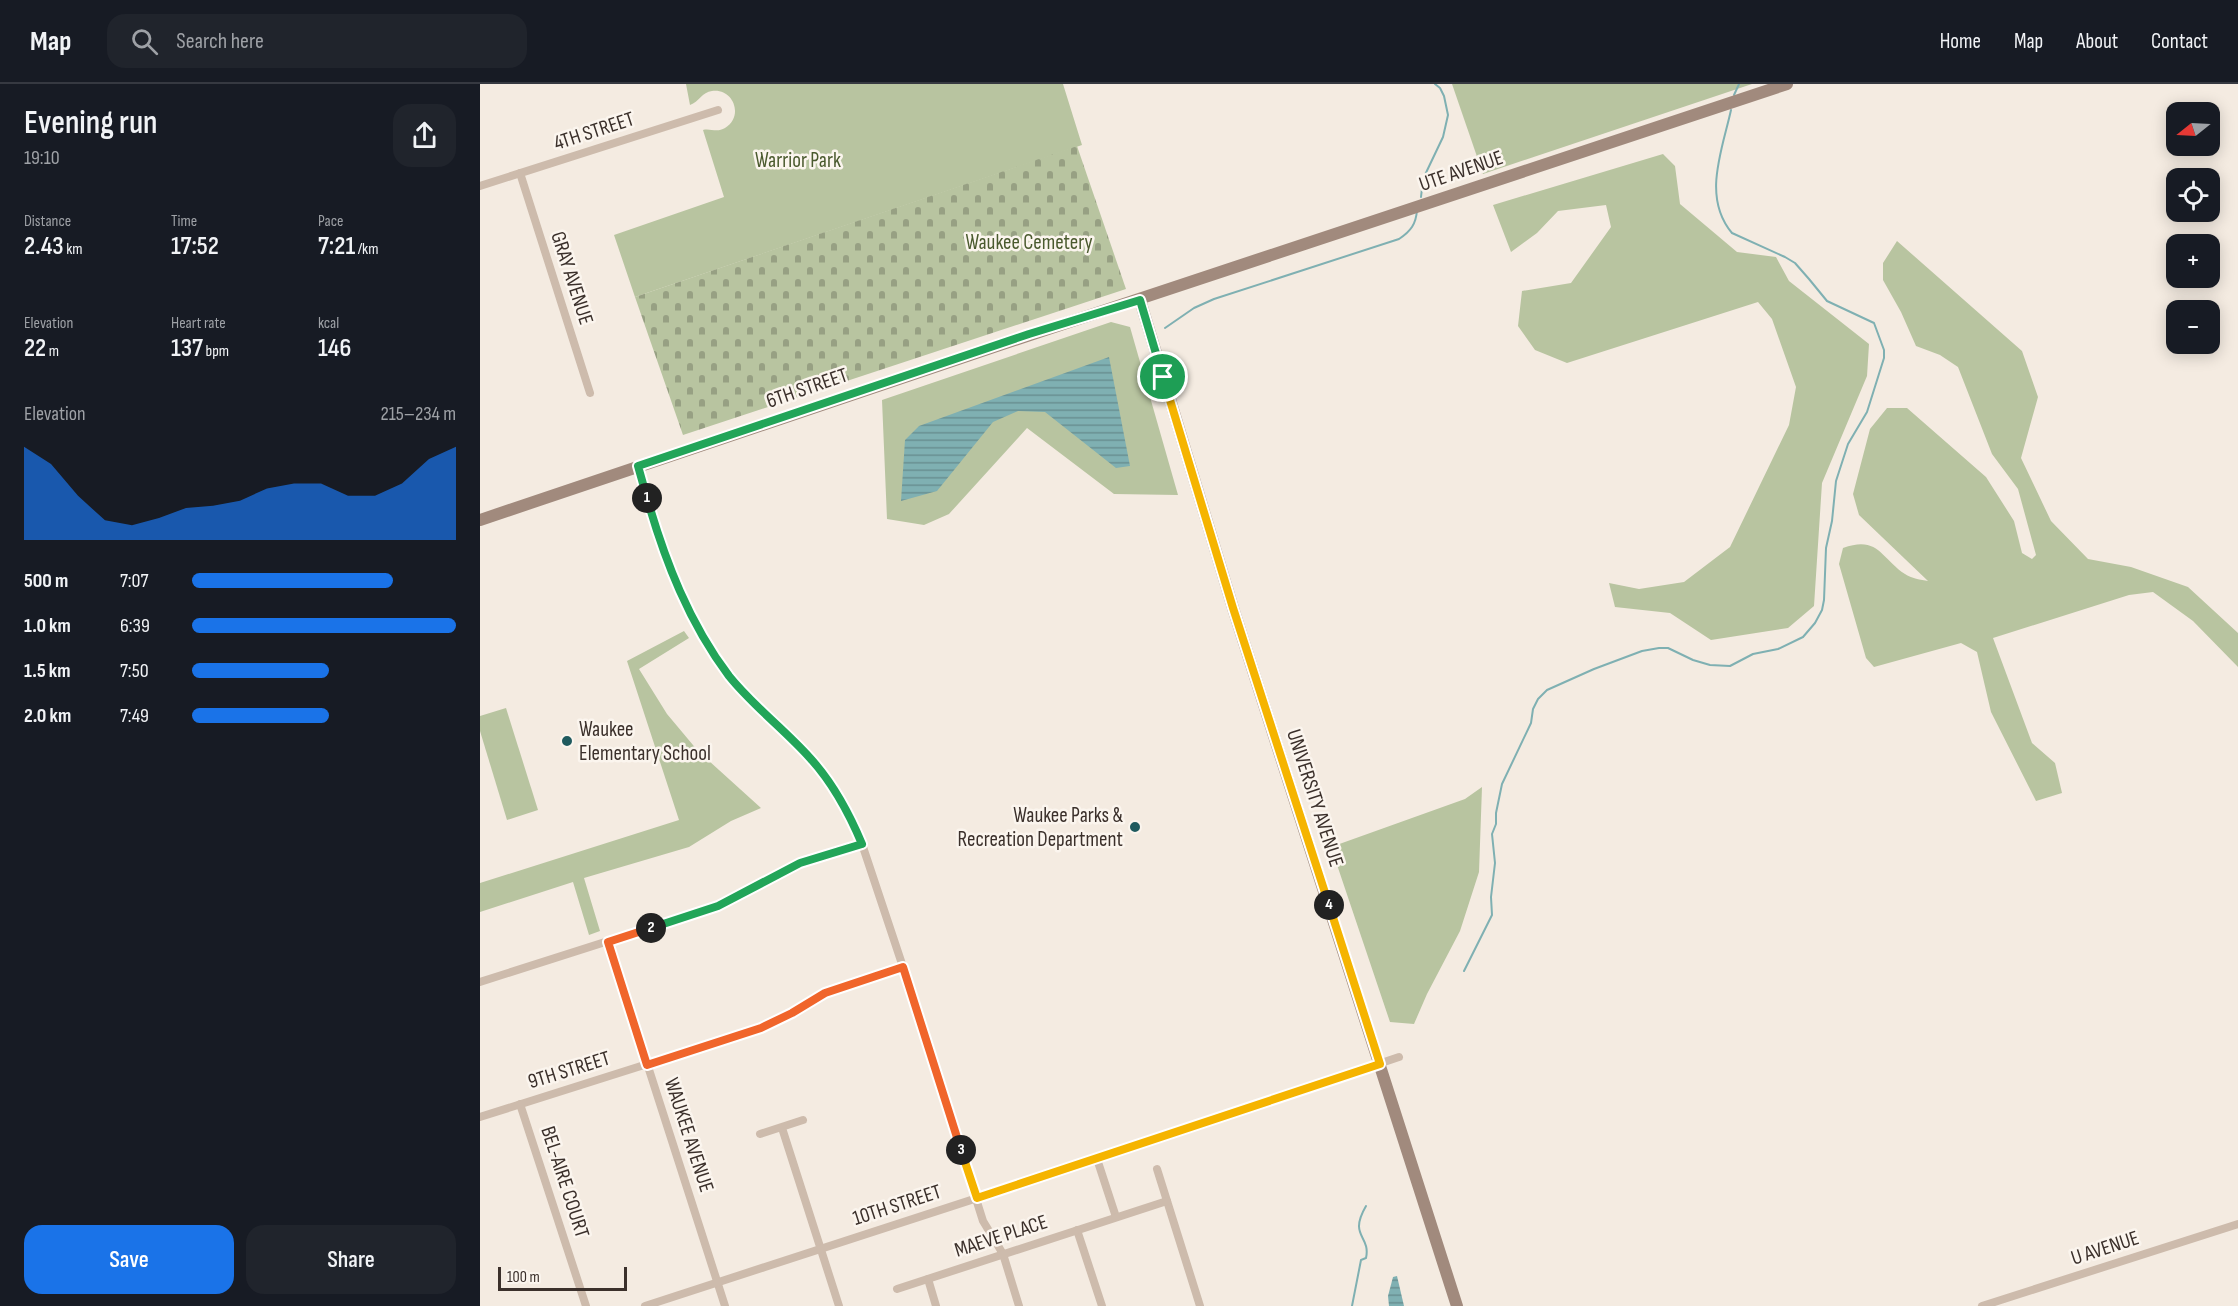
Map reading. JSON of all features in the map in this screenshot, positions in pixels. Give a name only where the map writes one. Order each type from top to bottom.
[{"type":"main road","name":"UTE AVENUE","points":[[1143,298],[1787,84]]},
{"type":"main road","name":"6TH STREET","points":[[481,517],[1143,298]]},
{"type":"main road","name":"UNIVERSITY AVENUE","points":[[1143,298],[1233,608],[1457,1306]]},
{"type":"street","name":"4TH STREET","points":[[480,186],[718,110]]},
{"type":"street","name":"GRAY AVENUE","points":[[520,173],[590,393]]},
{"type":"street","points":[[638,466],[658,535],[681,595],[706,643],[730,677],[810,758],[852,818],[903,967],[983,1221],[1003,1254],[1019,1306]]},
{"type":"street","points":[[480,982],[718,906],[800,863],[862,844]]},
{"type":"street","name":"WAUKEE AVENUE","points":[[608,942],[725,1306]]},
{"type":"street","name":"9TH STREET","points":[[480,1117],[761,1028],[825,993],[903,967]]},
{"type":"street","name":"10TH STREET","points":[[645,1306],[1399,1058]]},
{"type":"street","name":"BEL-AIRE COURT","points":[[520,1104],[586,1306]]},
{"type":"street","points":[[760,1134],[803,1120]]},
{"type":"street","points":[[782,1128],[839,1306]]},
{"type":"street","points":[[1097,1159],[1116,1217]]},
{"type":"street","points":[[1157,1169],[1200,1306]]},
{"type":"street","name":"MAEVE PLACE","points":[[897,1289],[1167,1201]]},
{"type":"street","name":"U AVENUE","points":[[1982,1306],[2238,1224]]},
{"type":"street","points":[[1077,1230],[1102,1306]]},
{"type":"street","points":[[927,1279],[936,1306]]},
{"type":"green space","name":"Warrior Park","points":[[686,84],[1063,84],[1082,145],[635,297],[614,235],[724,197],[703,130],[719,130],[731,123],[735,111],[734,104],[726,94],[712,91],[690,105]]},
{"type":"green space","points":[[1452,84],[1752,84],[1483,174]]},
{"type":"green space","name":"Waukee Cemetery","points":[[1077,146],[1126,289],[683,435],[635,297]]},
{"type":"green space","points":[[1663,154],[1675,166],[1680,204],[1737,252],[1776,257],[1789,281],[1869,344],[1867,376],[1822,483],[1814,606],[1788,628],[1711,640],[1670,613],[1615,607],[1609,583],[1639,589],[1684,582],[1730,547],[1789,425],[1796,387],[1772,319],[1758,302],[1567,363],[1535,350],[1518,326],[1522,291],[1571,283],[1611,227],[1606,205],[1558,211],[1537,233],[1511,252],[1493,205]]},
{"type":"green space","points":[[1897,241],[2022,351],[2038,397],[2021,458],[2051,521],[2088,559],[2131,567],[2188,587],[2238,633],[2238,667],[2193,621],[2153,592],[2129,595],[1993,638],[2032,743],[2055,763],[2062,793],[2036,801],[1991,712],[1977,652],[1961,643],[1874,667],[1866,658],[1839,564],[1843,548],[1864,544],[1878,550],[1907,575],[1928,581],[1859,515],[1853,494],[1870,429],[1887,408],[1907,408],[1986,477],[2014,521],[2022,553],[2032,559],[2036,555],[2018,489],[1992,454],[1958,367],[1940,355],[1916,346],[1883,280],[1883,263]]},
{"type":"green space","points":[[1111,322],[1130,327],[1178,495],[1114,494],[1027,428],[949,514],[924,525],[887,519],[882,400]]},
{"type":"green space","points":[[684,631],[689,638],[639,669],[667,714],[698,751],[761,808],[731,821],[689,847],[584,878],[600,931],[589,935],[573,882],[480,912],[480,883],[679,820],[627,661]]},
{"type":"green space","points":[[506,708],[538,810],[507,820],[480,731],[480,716]]},
{"type":"green space","points":[[1482,787],[1479,872],[1460,931],[1414,1024],[1390,1022],[1331,847],[1465,799]]},
{"type":"water","points":[[1109,357],[1130,466],[1116,468],[1045,412],[1018,411],[993,422],[937,491],[901,501],[905,440],[919,426]]},
{"type":"water","points":[[1397,1276],[1404,1306],[1389,1306],[1388,1296],[1393,1277]]},
{"type":"waterway","points":[[1421,197],[1423,179],[1443,137],[1448,115],[1444,96],[1435,84]]},
{"type":"waterway","points":[[1734,95],[1739,84]]},
{"type":"waterway","points":[[1464,971],[1492,915],[1491,897],[1495,863],[1492,834],[1496,824],[1502,784],[1531,723],[1533,709],[1538,699],[1547,690],[1594,669],[1642,651],[1659,648],[1668,648],[1710,665],[1730,666],[1753,654],[1778,649],[1803,637],[1822,610],[1826,548],[1832,521],[1836,481],[1848,444],[1867,412],[1884,358],[1884,350],[1874,323],[1827,301],[1795,263],[1732,233],[1723,219],[1716,189],[1717,173],[1731,110]]},
{"type":"waterway","points":[[1165,328],[1194,308],[1214,299],[1399,239],[1412,227],[1417,210]]},
{"type":"waterway","points":[[1352,1306],[1361,1260],[1366,1258],[1366,1245],[1359,1230],[1361,1216],[1366,1206]]},
{"type":"place","name":"Waukee Elementary School","points":[[567,741]]},
{"type":"place","name":"Waukee Parks & Recreation Department","points":[[1135,827]]},
{"type":"route","points":[[1140,300],[1163,377],[1233,608],[1380,1064],[977,1198],[903,967],[825,993],[761,1028],[647,1065],[608,942],[718,906],[800,863],[862,844],[852,818],[810,758],[730,677],[706,643],[681,595],[665,554],[638,466],[1029,334],[1140,300]]}]
